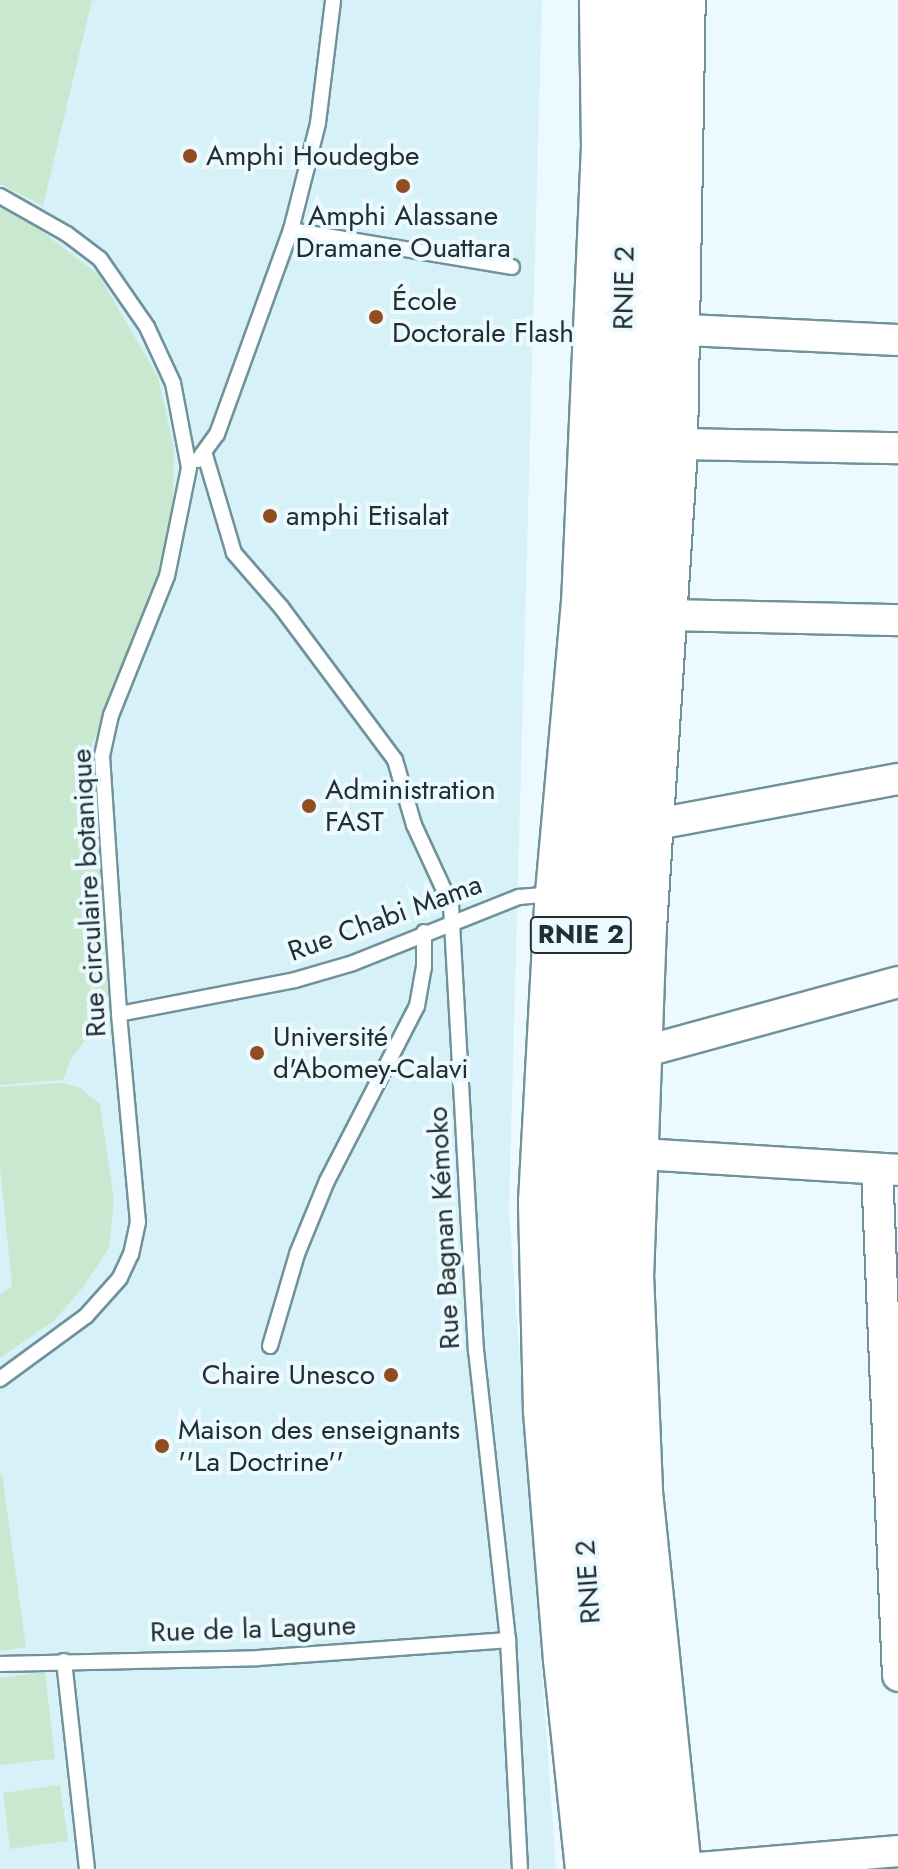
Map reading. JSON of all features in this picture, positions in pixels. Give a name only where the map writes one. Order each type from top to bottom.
[{"type":"highway","name":"RNIE 2","points":[[618,1869],[593,1653],[576,1403],[570,1145],[594,894],[622,386],[625,273],[624,0]]},
{"type":"highway","name":"RNIE 2","points":[[652,1869],[628,1649],[612,1395],[608,1157],[594,894],[646,624],[659,392],[664,155],[663,0]]},
{"type":"street","points":[[587,1869],[565,1660],[545,1409],[540,1202],[594,894],[584,588],[603,149],[601,0]]},
{"type":"street","points":[[690,0],[682,444],[657,824],[640,1154],[638,1278],[647,1489],[687,1869],[898,1851]]},
{"type":"street","points":[[686,330],[898,340]]},
{"type":"street","points":[[682,444],[898,448]]},
{"type":"street","points":[[673,615],[898,620]]},
{"type":"street","points":[[657,824],[898,779]]},
{"type":"street","points":[[646,1051],[898,982]]},
{"type":"street","points":[[640,1154],[887,1169],[898,1676]]},
{"type":"lane","points":[[189,468],[205,455],[217,434],[291,230],[318,123],[333,0]]},
{"type":"lane","name":"Rue circulaire botanique","points":[[0,196],[67,234],[100,259],[108,270],[147,327],[173,383],[189,468],[167,576],[111,715],[102,756],[119,1014],[138,1222],[131,1254],[120,1278],[86,1316],[0,1379]]},
{"type":"lane","points":[[291,230],[512,267]]},
{"type":"lane","name":"Rue Bagnan Kémoko","points":[[205,455],[234,553],[281,607],[395,760],[414,825],[451,905],[476,1350],[508,1640],[520,1869]]},
{"type":"lane","name":"Rue Chabi Mama","points":[[119,1014],[295,980],[353,963],[424,932],[519,897],[594,894]]},
{"type":"lane","points":[[270,1346],[297,1254],[327,1181],[417,1006],[424,967],[424,932]]},
{"type":"lane","name":"Rue de la Lagune","points":[[0,1664],[258,1658],[508,1640]]},
{"type":"lane","points":[[64,1661],[87,1869]]},
{"type":"shaded area","name":"Université d'Abomey-Calavi","points":[[0,0],[542,0],[509,1210],[556,1869],[0,1869]]},
{"type":"green space","points":[[0,0],[92,0],[43,206],[0,184]]},
{"type":"green space","points":[[0,207],[28,221],[98,274],[158,377],[174,448],[173,509],[164,571],[92,745],[112,977],[104,1015],[70,1061],[63,1080],[0,1085]]},
{"type":"green space","points":[[61,1083],[79,1087],[100,1104],[114,1200],[109,1248],[83,1287],[55,1320],[0,1358],[0,1294],[12,1286],[0,1167],[0,1087]]},
{"type":"green space","points":[[0,1475],[26,1647],[0,1651]]},
{"type":"green space","points":[[45,1672],[55,1759],[0,1765],[0,1678]]},
{"type":"green space","points":[[60,1785],[68,1841],[10,1849],[3,1793]]},
{"type":"place","name":"Amphi Houdegbe","points":[[190,156]]},
{"type":"place","name":"Amphi Alassane Dramane Ouattara","points":[[403,186]]},
{"type":"place","name":"École Doctorale Flash","points":[[376,317]]},
{"type":"place","name":"amphi Etisalat","points":[[270,516]]},
{"type":"place","name":"Administration FAST","points":[[309,806]]},
{"type":"place","name":"Université d'Abomey-Calavi","points":[[257,1053]]},
{"type":"place","name":"Chaire Unesco","points":[[391,1375]]},
{"type":"place","name":"Maison des enseignants ''La Doctrine''","points":[[162,1446]]}]
